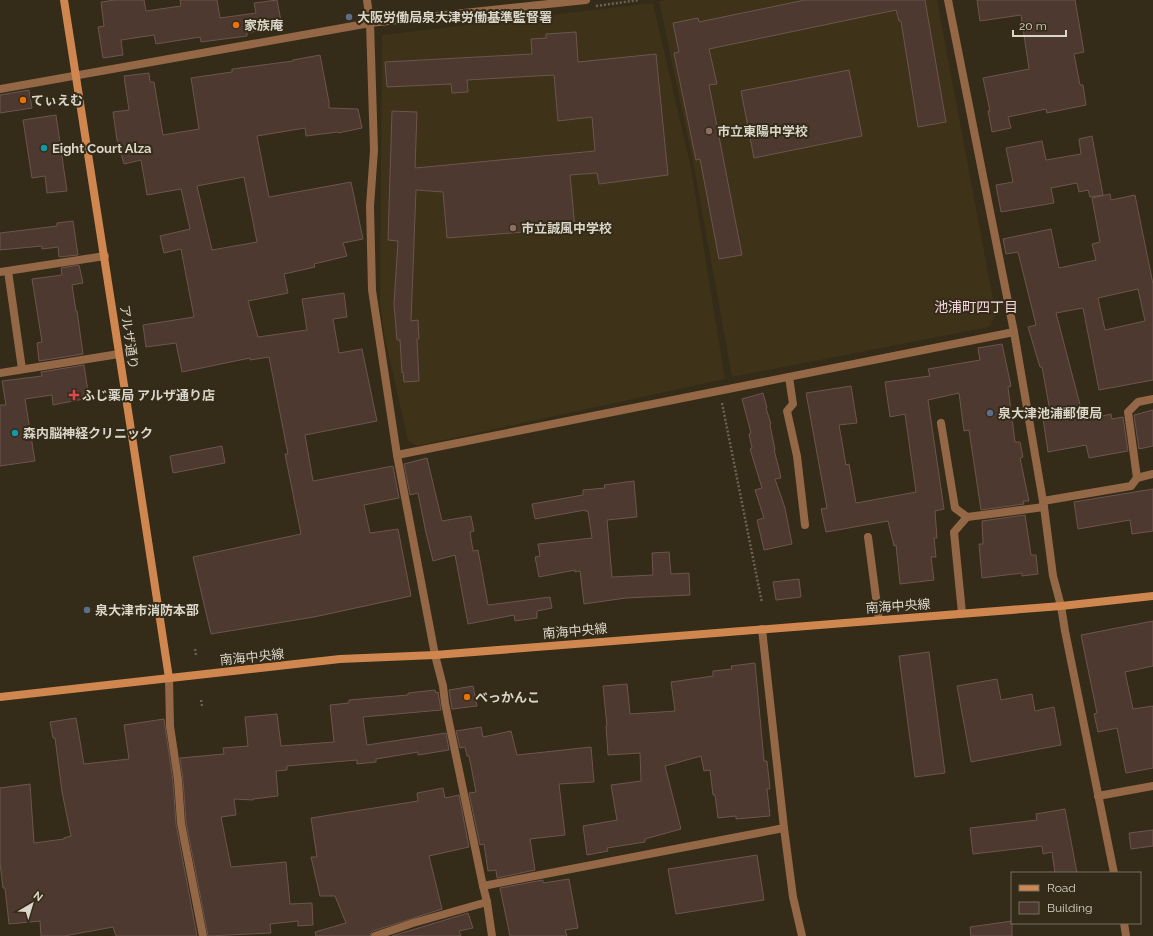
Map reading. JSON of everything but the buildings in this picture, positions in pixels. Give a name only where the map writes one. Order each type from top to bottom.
[{"type":"street","name":"アルザ通り","points":[[64,0],[105,256],[169,678]]},
{"type":"street","points":[[368,0],[374,150],[370,206],[372,290],[397,455],[435,655],[443,686],[445,703],[482,886],[487,902],[492,936]]},
{"type":"street","points":[[0,89],[77,77],[370,23],[586,0]]},
{"type":"street","points":[[948,0],[1014,332],[1044,504],[1053,576],[1061,606],[1114,872]]},
{"type":"street","points":[[22,369],[4,271],[105,256]]},
{"type":"street","points":[[397,455],[1014,332]]},
{"type":"street","points":[[0,373],[119,354]]},
{"type":"street","points":[[789,377],[793,404],[787,411],[797,456],[804,525]]},
{"type":"street","points":[[1137,478],[1128,412],[1138,402],[1153,399]]},
{"type":"street","points":[[940,423],[955,508],[967,517]]},
{"type":"street","points":[[962,613],[954,532],[967,517],[1044,504],[1131,486],[1137,478],[1153,474]]},
{"type":"street","points":[[868,537],[879,620]]},
{"type":"street","name":"南海中央線","points":[[0,697],[340,659],[435,655],[1061,606],[1153,596]]},
{"type":"street","points":[[762,629],[784,828],[794,897],[802,936]]},
{"type":"street","points":[[169,678],[170,726],[178,780],[181,823],[203,936]]},
{"type":"street","points":[[1098,796],[1153,786]]},
{"type":"street","points":[[482,886],[784,828]]},
{"type":"street","points":[[376,936],[413,923],[487,902]]},
{"type":"street","points":[[1124,924],[1126,936]]},
{"type":"path","points":[[720,391],[762,603]]},
{"type":"path","points":[[195,649],[196,655]]},
{"type":"path","points":[[201,700],[202,706]]},
{"type":"shaded area","points":[[937,0],[996,315],[989,327],[732,377],[694,167],[659,1]]},
{"type":"shaded area","points":[[653,3],[691,168],[725,379],[417,446],[408,441],[384,334],[380,303],[382,35]]},
{"type":"place","name":"大阪労働局泉大津労働基準監督署","points":[[349,17]]},
{"type":"place","name":"家族庵","points":[[236,25]]},
{"type":"place","name":"てぃえむ","points":[[23,100]]},
{"type":"place","name":"市立東陽中学校","points":[[709,131]]},
{"type":"place","name":"Eight Court Alza","points":[[44,148]]},
{"type":"place","name":"市立誠風中学校","points":[[513,228]]},
{"type":"place","name":"ふじ薬局 アルザ通り店","points":[[74,395]]},
{"type":"place","name":"泉大津池浦郵便局","points":[[990,413]]},
{"type":"place","name":"森内脳神経クリニック","points":[[15,433]]},
{"type":"place","name":"泉大津市消防本部","points":[[87,610]]},
{"type":"place","name":"べっかんこ","points":[[467,697]]},
{"type":"district","name":"池浦町四丁目","points":[[976,307]]}]
